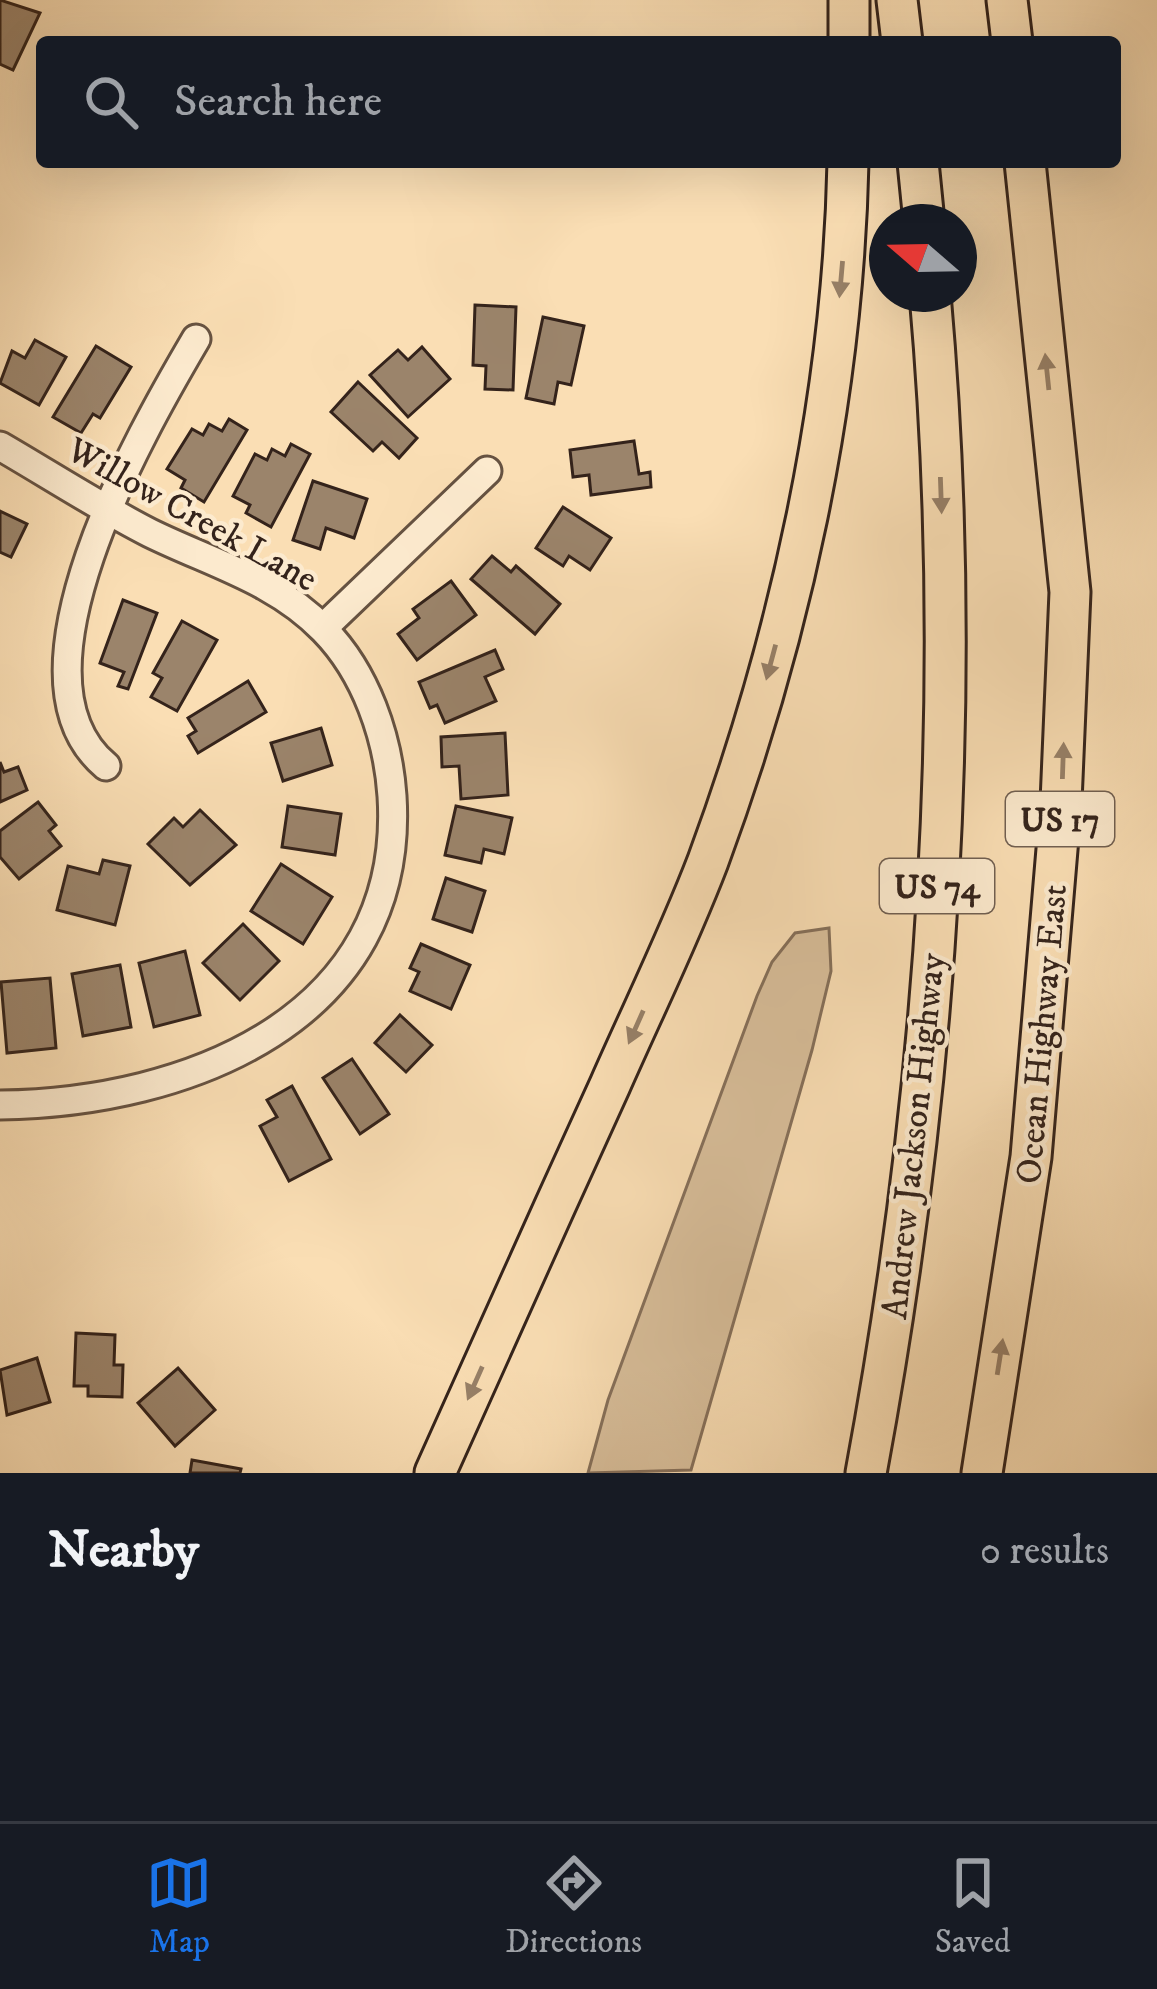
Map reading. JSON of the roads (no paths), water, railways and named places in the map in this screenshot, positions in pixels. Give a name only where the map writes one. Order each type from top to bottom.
[{"type":"highway","points":[[849,0],[849,36]]},
{"type":"highway","points":[[897,0],[901,36]]},
{"type":"highway","points":[[1007,0],[1011,36]]},
{"type":"highway","points":[[435,1473],[682,924],[739,771],[779,631],[814,476],[838,306],[848,168]]},
{"type":"highway","points":[[918,168],[922,204]]},
{"type":"highway","name":"Ocean Highway East","points":[[982,1473],[1031,1157],[1061,802],[1070,592],[1026,168]]},
{"type":"highway","name":"Andrew Jackson Highway","points":[[866,1473],[913,1169],[943,796],[943,564],[931,312]]},
{"type":"street","points":[[106,766],[73,742],[63,726],[50,673],[56,610],[67,572],[99,504],[196,339]]},
{"type":"street","name":"Willow Creek Lane","points":[[0,446],[99,504],[242,572],[322,628],[341,650],[375,713],[392,784],[390,859],[365,934],[345,969],[287,1026],[226,1060],[92,1098],[0,1106]]},
{"type":"street","points":[[322,628],[487,471]]}]
